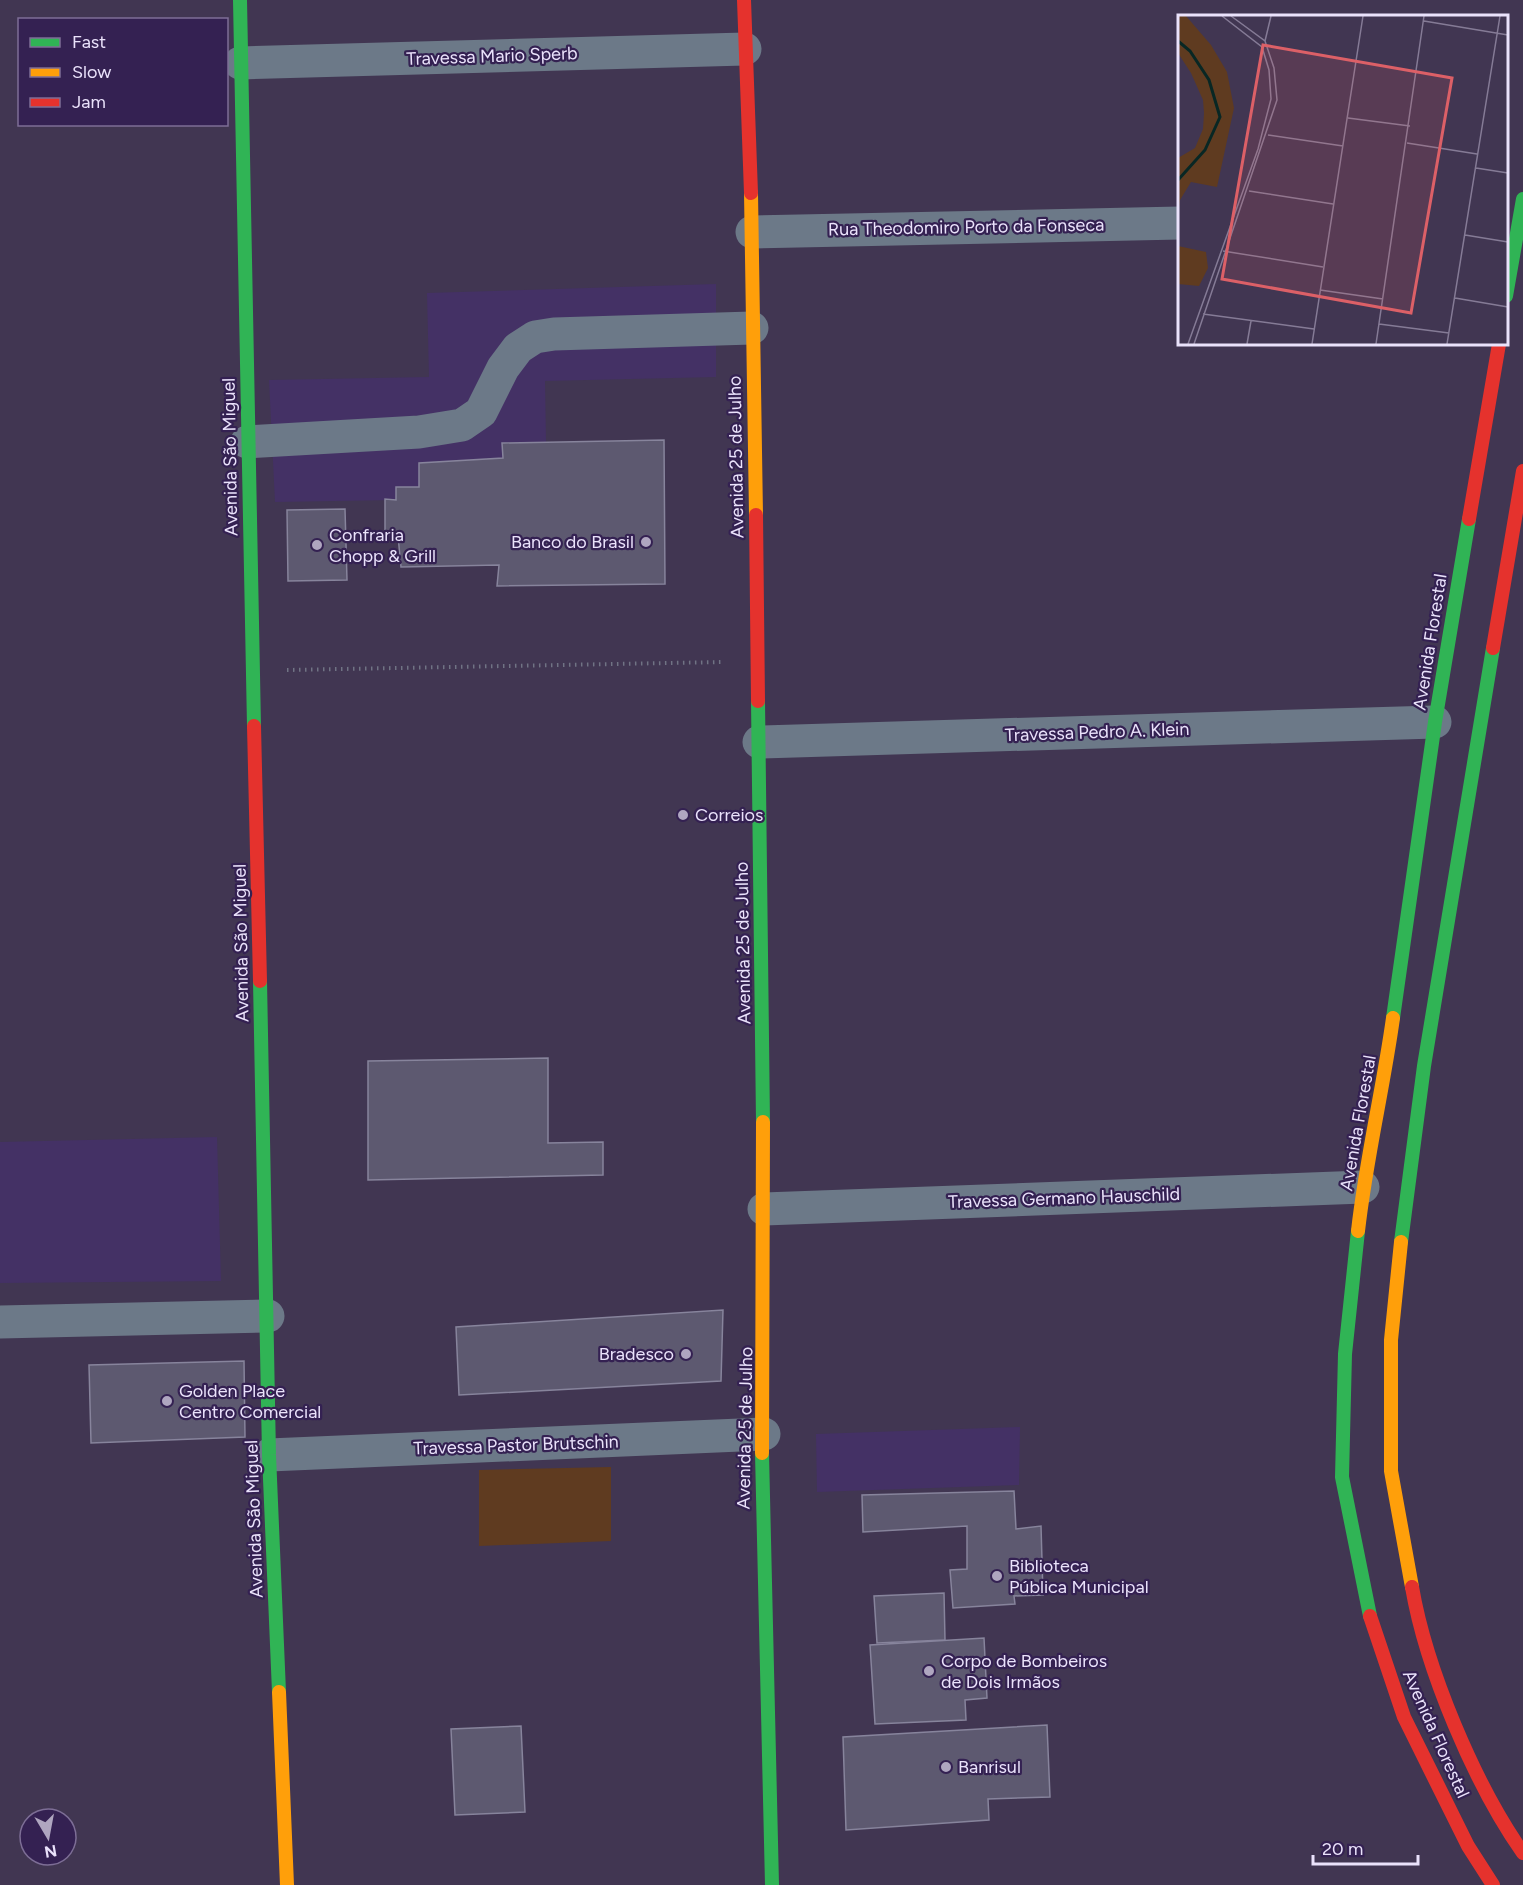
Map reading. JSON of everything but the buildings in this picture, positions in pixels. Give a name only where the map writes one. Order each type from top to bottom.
[{"type":"main road","name":"Avenida São Miguel","points":[[240,0],[247,442],[268,1316],[269,1455],[287,1885]]},
{"type":"main road","name":"Avenida 25 de Julho","points":[[744,0],[752,231],[764,1209],[762,1518],[772,1885]]},
{"type":"main road","points":[[1508,282],[1518,212]]},
{"type":"main road","name":"Avenida Florestal","points":[[1493,1885],[1468,1846],[1404,1717],[1373,1631],[1342,1477],[1345,1354],[1363,1187],[1384,1085],[1435,722],[1462,592],[1498,345]]},
{"type":"main road","name":"Avenida Florestal","points":[[1523,471],[1496,597],[1424,1066],[1407,1189],[1391,1340],[1391,1471],[1418,1622],[1444,1695],[1498,1815],[1523,1853]]},
{"type":"street","name":"Travessa Mario Sperb","points":[[240,63],[745,50]]},
{"type":"street","name":"Rua Theodomiro Porto da Fonseca","points":[[752,231],[1178,223]]},
{"type":"street","points":[[247,442],[419,432],[462,425],[481,412],[503,368],[518,348],[535,338],[554,334],[752,327]]},
{"type":"street","name":"Travessa Pedro A. Klein","points":[[759,742],[1435,722]]},
{"type":"street","name":"Travessa Germano Hauschild","points":[[764,1209],[1363,1187]]},
{"type":"street","points":[[0,1322],[268,1316]]},
{"type":"street","name":"Travessa Pastor Brutschin","points":[[269,1455],[764,1434]]},
{"type":"path","points":[[253,670],[758,661]]},
{"type":"shaded area","points":[[716,284],[716,377],[545,381],[546,442],[502,443],[503,458],[419,463],[419,487],[397,487],[396,500],[275,502],[269,380],[429,377],[427,293]]},
{"type":"shaded area","points":[[217,1137],[221,1281],[0,1283],[0,1142]]},
{"type":"shaded area","points":[[1020,1427],[1019,1485],[817,1492],[816,1434]]},
{"type":"shaded area","points":[[611,1467],[611,1541],[479,1546],[479,1470]]},
{"type":"traffic: fast","points":[[240,0],[254,726]]},
{"type":"traffic: fast","points":[[1508,285],[1523,199]]},
{"type":"traffic: fast","points":[[1393,1018],[1435,722],[1469,519]]},
{"type":"traffic: fast","points":[[1401,1242],[1424,1066],[1493,648]]},
{"type":"traffic: fast","points":[[758,701],[763,1122]]},
{"type":"traffic: fast","points":[[260,981],[269,1455],[279,1692]]},
{"type":"traffic: fast","points":[[1358,1231],[1345,1354],[1342,1477],[1370,1616]]},
{"type":"traffic: fast","points":[[762,1453],[772,1885]]},
{"type":"traffic: slow","points":[[751,193],[756,515]]},
{"type":"traffic: slow","points":[[1358,1231],[1365,1177],[1393,1018]]},
{"type":"traffic: slow","points":[[762,1453],[763,1122]]},
{"type":"traffic: slow","points":[[1401,1242],[1391,1340],[1391,1471],[1412,1587]]},
{"type":"traffic: slow","points":[[279,1692],[287,1885]]},
{"type":"traffic: jam","points":[[744,0],[751,193]]},
{"type":"traffic: jam","points":[[1469,519],[1499,345]]},
{"type":"traffic: jam","points":[[1493,648],[1523,471]]},
{"type":"traffic: jam","points":[[756,515],[758,701]]},
{"type":"traffic: jam","points":[[254,726],[260,981]]},
{"type":"traffic: jam","points":[[1412,1587],[1428,1654],[1470,1761],[1523,1853]]},
{"type":"traffic: jam","points":[[1370,1616],[1404,1717],[1468,1846],[1493,1885]]},
{"type":"place","name":"Banco do Brasil","points":[[646,542]]},
{"type":"place","name":"Confraria Chopp & Grill","points":[[317,545]]},
{"type":"place","name":"Correios","points":[[683,815]]},
{"type":"place","name":"Bradesco","points":[[686,1354]]},
{"type":"place","name":"Golden Place Centro Comercial","points":[[167,1401]]},
{"type":"place","name":"Biblioteca Pública Municipal","points":[[997,1576]]},
{"type":"place","name":"Corpo de Bombeiros de Dois Irmãos","points":[[929,1671]]},
{"type":"place","name":"Banrisul","points":[[946,1767]]}]
